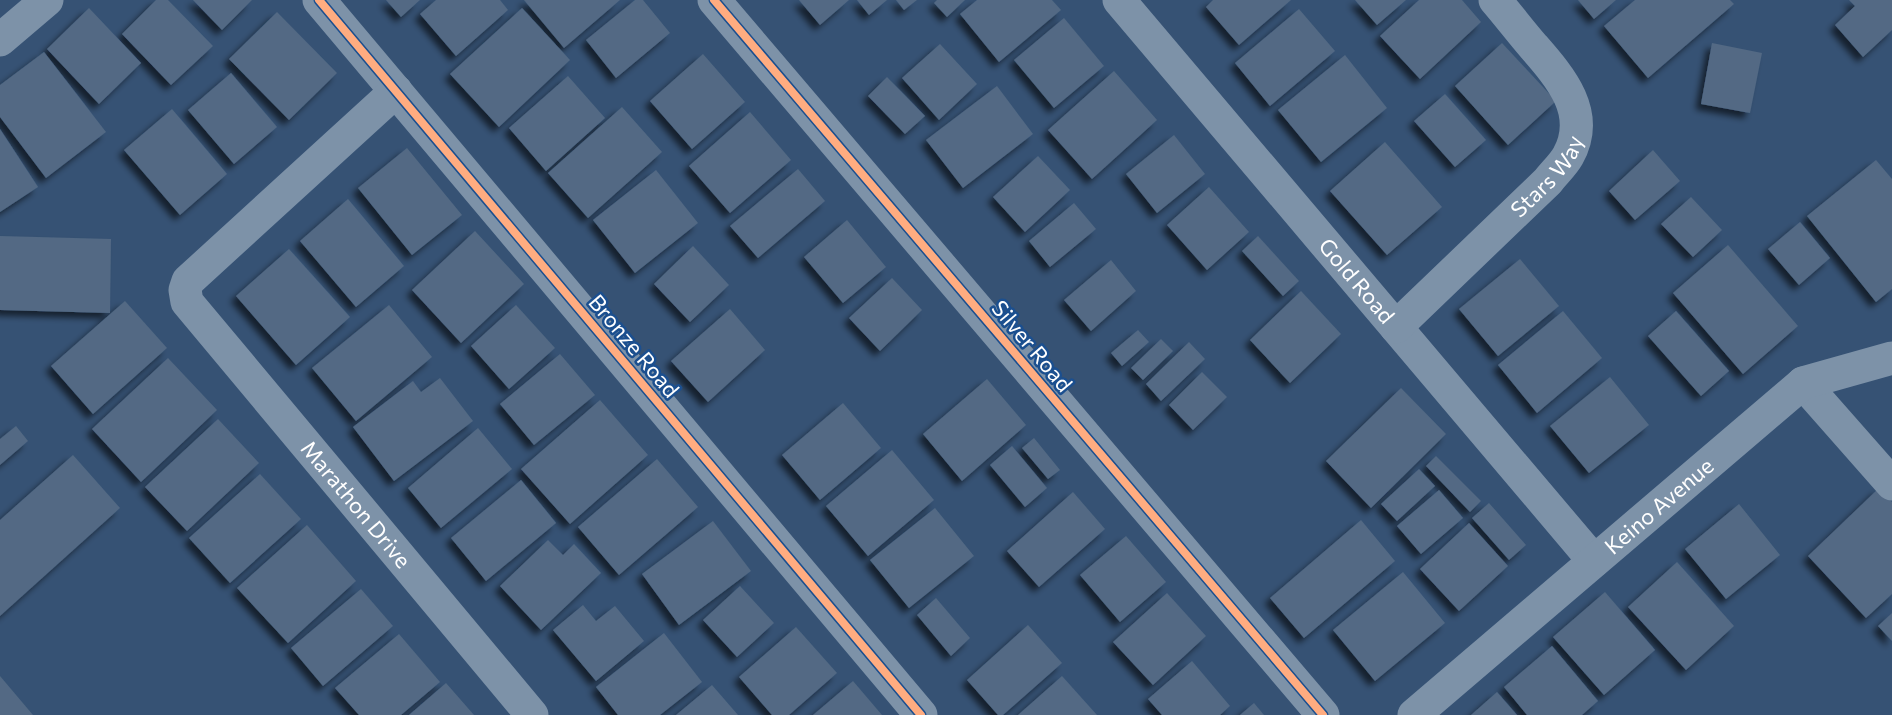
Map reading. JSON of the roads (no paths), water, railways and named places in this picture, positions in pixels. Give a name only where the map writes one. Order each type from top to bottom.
[{"type":"street","points":[[0,40],[47,0]]},
{"type":"street","name":"Bronze Road","points":[[319,0],[921,715]]},
{"type":"street","name":"Silver Road","points":[[714,0],[1323,715]]},
{"type":"street","name":"Gold Road","points":[[1119,0],[1594,561]]},
{"type":"street","name":"Stars Way","points":[[1396,327],[1548,181],[1568,156],[1575,137],[1577,121],[1572,100],[1561,79],[1495,0]]},
{"type":"street","name":"Marathon Drive","points":[[396,91],[188,281],[185,290],[188,303],[532,715]]},
{"type":"street","points":[[1892,358],[1803,383],[1892,484]]},
{"type":"street","name":"Keino Avenue","points":[[1414,715],[1803,383]]}]
